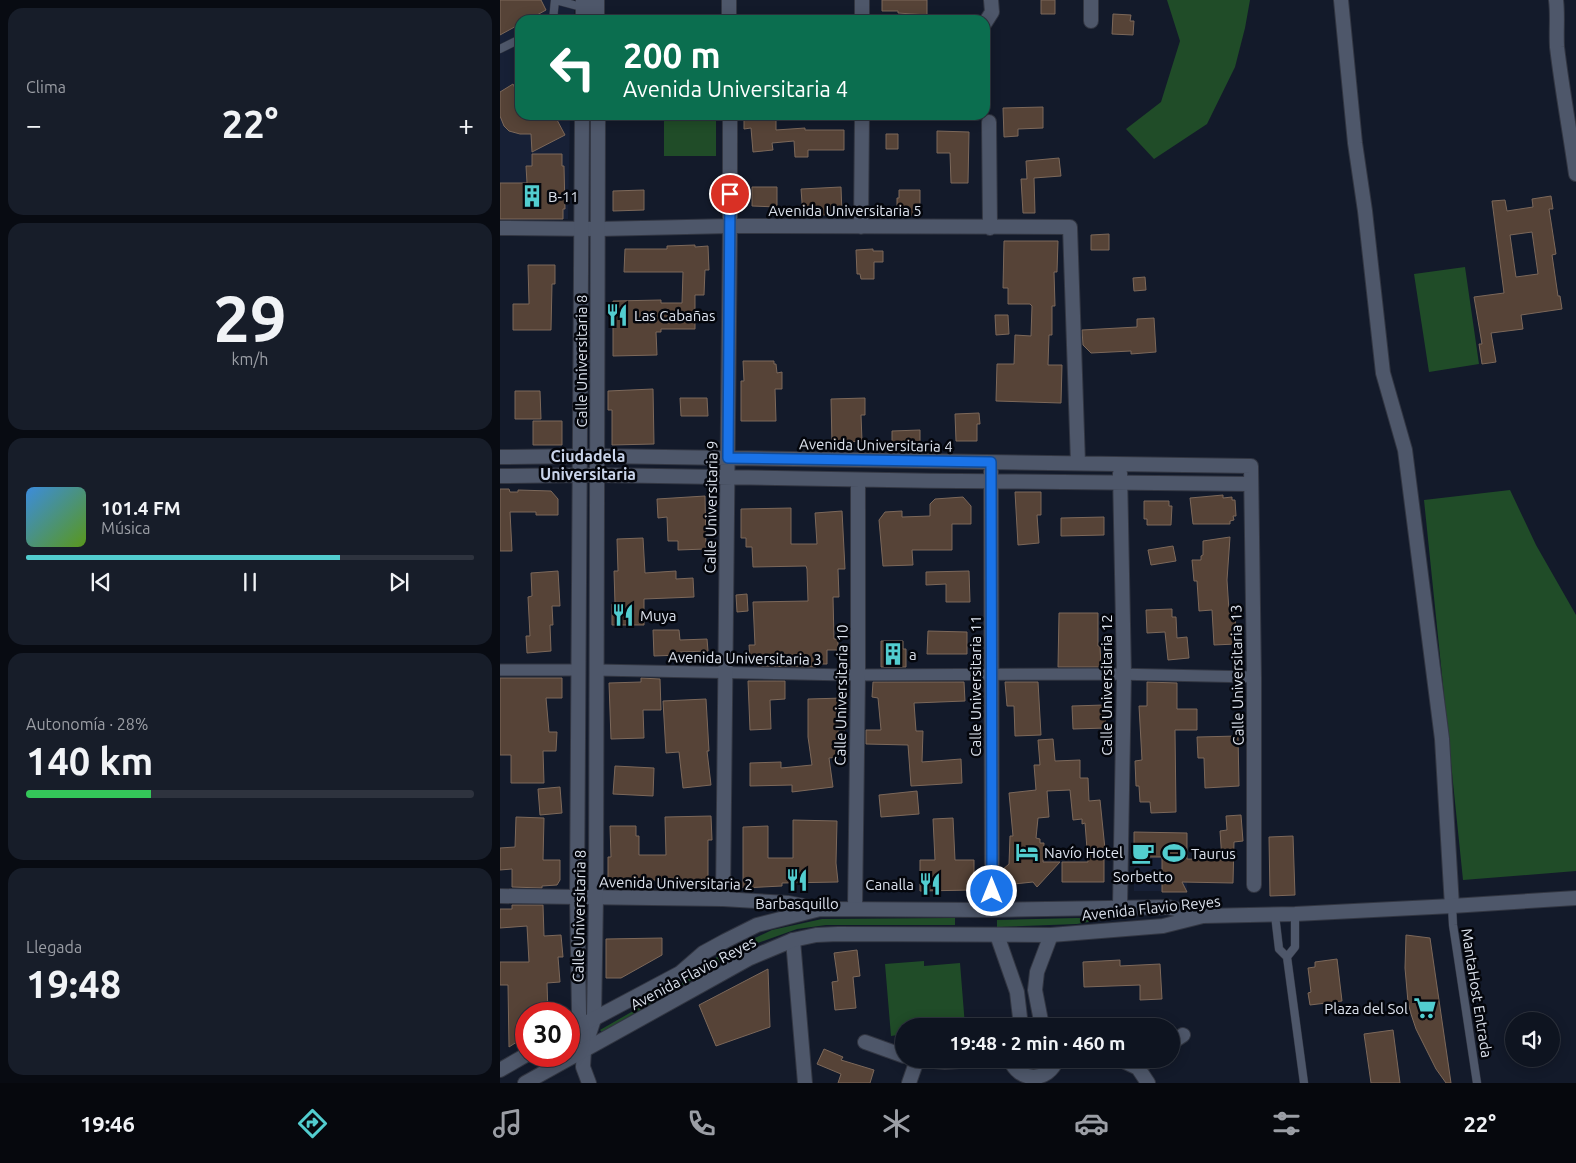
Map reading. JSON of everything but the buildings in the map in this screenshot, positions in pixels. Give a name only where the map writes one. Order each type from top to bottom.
[{"type":"street","points":[[729,15],[730,0]]},
{"type":"street","points":[[862,0],[862,15]]},
{"type":"street","points":[[990,15],[992,12],[992,0]]},
{"type":"street","points":[[1091,0],[1091,21]]},
{"type":"street","points":[[1341,0],[1355,143],[1384,373],[1405,450],[1442,739],[1452,906]]},
{"type":"street","points":[[1556,0],[1558,48],[1576,174]]},
{"type":"street","name":"Calle Universitaria 8","points":[[575,1002],[579,670],[582,120]]},
{"type":"street","name":"Calle Universitaria 8","points":[[584,1050],[594,1019],[596,897],[598,120]]},
{"type":"street","name":"Calle Universitaria 9","points":[[723,899],[730,120]]},
{"type":"street","points":[[861,227],[862,120]]},
{"type":"street","points":[[989,122],[990,228]]},
{"type":"street","name":"Avenida Universitaria 5","points":[[500,228],[598,229],[730,226],[1070,228],[1078,464]]},
{"type":"street","name":"Avenida Universitaria 4","points":[[500,457],[598,456],[1250,466]]},
{"type":"street","points":[[844,460],[844,480]]},
{"type":"street","name":"Calle Universitaria 11","points":[[991,462],[992,910]]},
{"type":"street","name":"Calle Universitaria 12","points":[[1120,464],[1124,674],[1120,907]]},
{"type":"street","name":"Calle Universitaria 13","points":[[1250,466],[1254,677],[1254,885]]},
{"type":"street","points":[[500,476],[579,475],[1250,484]]},
{"type":"street","name":"Calle Universitaria 10","points":[[855,909],[858,480]]},
{"type":"street","points":[[500,670],[596,670]]},
{"type":"street","name":"Avenida Universitaria 3","points":[[596,670],[858,675],[1124,674],[1254,677]]},
{"type":"street","points":[[578,778],[596,779]]},
{"type":"street","name":"Avenida Universitaria 2","points":[[500,896],[723,899],[788,903],[820,909]]},
{"type":"street","name":"Avenida Flavio Reyes","points":[[525,1083],[750,958],[793,940],[816,935],[997,936],[1051,934],[1164,926],[1203,916],[1275,915],[1576,898]]},
{"type":"street","points":[[580,1026],[680,973],[703,952],[725,940],[757,925],[820,909],[992,910],[1168,907],[1203,916]]},
{"type":"street","points":[[1040,1018],[1034,990],[1037,972],[1051,934]]},
{"type":"street","points":[[997,936],[1017,992],[1020,1018]]},
{"type":"street","points":[[793,940],[805,1083]]},
{"type":"street","points":[[1017,992],[1034,990]]},
{"type":"street","name":"Calle Universitaria 8","points":[[580,1042],[584,1050]]},
{"type":"street","points":[[865,1042],[895,1052]]},
{"type":"street","points":[[584,1050],[583,1068],[589,1083]]},
{"type":"street","points":[[500,1070],[515,1061]]},
{"type":"street","points":[[909,1083],[910,1068]]},
{"type":"street","points":[[1015,1068],[1017,1072],[1029,1078],[1036,1078],[1053,1068]]},
{"type":"street","points":[[1138,1068],[1148,1083]]},
{"type":"lane","points":[[554,15],[555,0],[583,9],[597,10]]},
{"type":"lane","points":[[500,49],[515,42]]},
{"type":"lane","name":"MantaHost Entrada","points":[[1452,906],[1453,925],[1477,1083]]},
{"type":"lane","points":[[1287,957],[1295,948],[1295,914]]},
{"type":"lane","points":[[1275,915],[1279,949],[1287,957],[1304,1083]]},
{"type":"shaded area","points":[[500,0],[574,0],[574,15],[515,15],[515,120],[570,120],[568,219],[500,220]]},
{"type":"shaded area","points":[[1134,832],[1187,833],[1187,891],[1134,891]]},
{"type":"green space","points":[[1167,0],[1250,0],[1235,67],[1207,124],[1154,159],[1126,129],[1161,102],[1180,41]]},
{"type":"green space","points":[[664,120],[716,120],[716,156],[664,156]]},
{"type":"green space","points":[[1465,267],[1479,364],[1429,372],[1414,274]]},
{"type":"green space","points":[[1510,490],[1536,545],[1576,615],[1576,871],[1463,880],[1424,500]]},
{"type":"green space","points":[[955,918],[955,925],[826,925],[797,929],[749,946],[722,960],[702,974],[602,1032],[600,1030],[682,983],[721,954],[772,930],[822,919]]},
{"type":"green space","points":[[1105,919],[1077,924],[997,927],[997,920]]},
{"type":"green space","points":[[924,961],[924,966],[960,963],[964,1018],[895,1018],[895,1035],[891,1036],[885,964]]},
{"type":"place","name":"B-11","points":[[532,196]]},
{"type":"place","name":"Las Cabañas","points":[[617,315]]},
{"type":"place","name":"Muya","points":[[623,615]]},
{"type":"place","name":"a","points":[[893,654]]},
{"type":"place","name":"Navío Hotel","points":[[1027,852]]},
{"type":"place","name":"Sorbetto","points":[[1143,853]]},
{"type":"place","name":"Taurus","points":[[1174,853]]},
{"type":"place","name":"Barbasquillo","points":[[797,880]]},
{"type":"place","name":"Canalla","points":[[930,884]]},
{"type":"place","name":"Plaza del Sol","points":[[1425,1008]]},
{"type":"district","name":"Ciudadela Universitaria","points":[[588,465]]},
{"type":"route","points":[[730,194],[728,458],[991,462],[992,891]]}]
